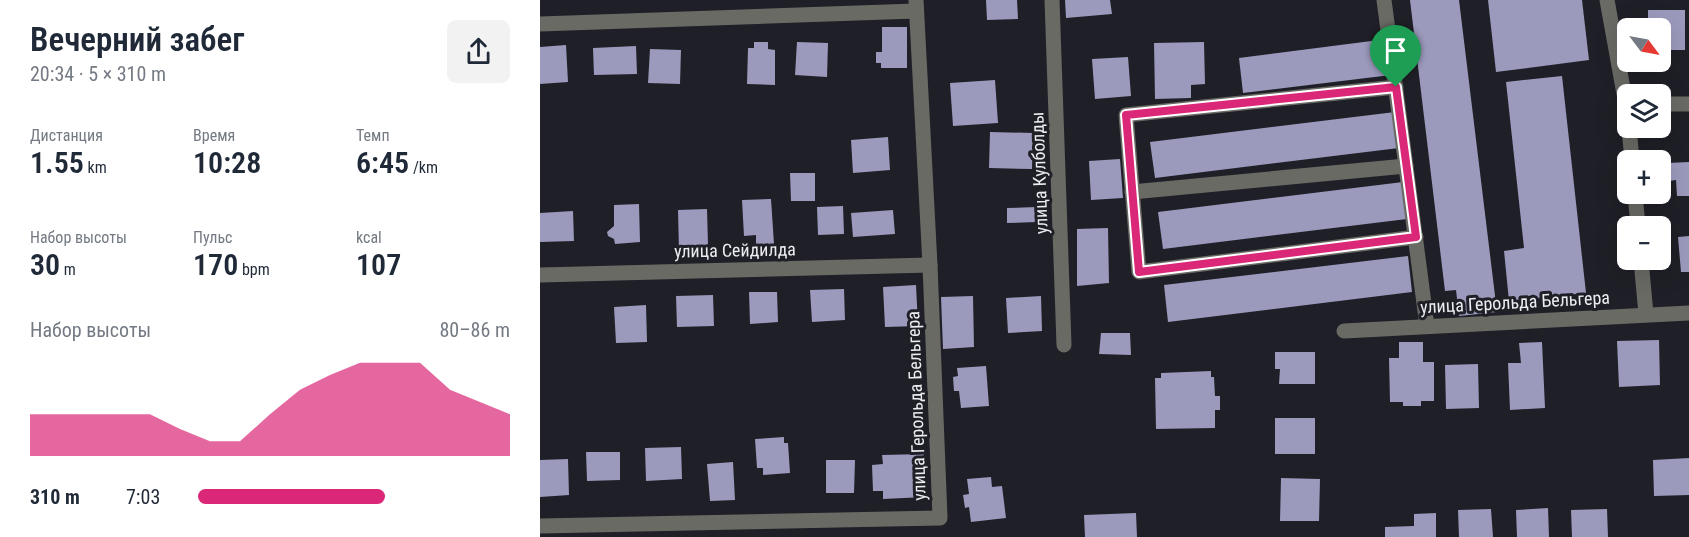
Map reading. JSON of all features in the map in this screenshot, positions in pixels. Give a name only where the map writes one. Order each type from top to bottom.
[{"type":"street","name":"улица Кулболды","points":[[1052,0],[1064,345]]},
{"type":"street","points":[[1384,0],[1427,326]]},
{"type":"street","points":[[1606,0],[1622,84]]},
{"type":"street","points":[[540,24],[916,5]]},
{"type":"street","name":"улица Герольда Бельгера","points":[[540,526],[940,518],[930,265],[916,5]]},
{"type":"street","points":[[1396,87],[1126,115],[1139,272],[1416,237]]},
{"type":"street","points":[[1671,105],[1689,104]]},
{"type":"street","points":[[1132,192],[1406,166]]},
{"type":"street","name":"улица Сейдилда","points":[[540,275],[930,265]]},
{"type":"street","points":[[1642,270],[1646,314]]},
{"type":"street","name":"улица Герольда Бельгера","points":[[1344,331],[1689,313]]},
{"type":"building","points":[[986,0],[1017,0],[1018,19],[987,20]]},
{"type":"building","points":[[1065,0],[1110,0],[1112,14],[1066,18]]},
{"type":"building","points":[[1410,0],[1459,0],[1497,312],[1459,316],[1456,290],[1445,291]]},
{"type":"building","points":[[1488,0],[1582,0],[1589,60],[1496,72]]},
{"type":"building","points":[[1648,10],[1685,10],[1685,50],[1671,50],[1671,18],[1648,18]]},
{"type":"building","points":[[882,27],[907,27],[907,68],[881,68],[881,63],[876,63],[876,52],[882,52]]},
{"type":"building","points":[[1387,39],[1391,75],[1243,93],[1239,58]]},
{"type":"building","points":[[754,42],[768,42],[768,49],[775,50],[775,85],[747,84],[748,48],[754,48]]},
{"type":"building","points":[[797,42],[828,43],[827,77],[795,75]]},
{"type":"building","points":[[1204,42],[1205,84],[1191,85],[1191,98],[1155,99],[1154,43]]},
{"type":"building","points":[[566,45],[568,82],[540,84],[540,47]]},
{"type":"building","points":[[636,46],[637,74],[594,75],[593,48]]},
{"type":"building","points":[[650,49],[681,50],[680,84],[648,83]]},
{"type":"building","points":[[1128,57],[1131,96],[1095,99],[1092,59]]},
{"type":"building","points":[[1562,76],[1586,293],[1509,301],[1504,251],[1524,248],[1506,82]]},
{"type":"building","points":[[995,80],[998,123],[953,126],[950,83]]},
{"type":"building","points":[[1395,112],[1399,148],[1155,178],[1150,142]]},
{"type":"building","points":[[990,132],[1033,133],[1032,169],[989,168]]},
{"type":"building","points":[[888,137],[890,170],[853,173],[851,140]]},
{"type":"building","points":[[1120,159],[1123,198],[1091,200],[1089,161]]},
{"type":"building","points":[[1689,162],[1689,196],[1677,196],[1676,180],[1671,181],[1671,163]]},
{"type":"building","points":[[790,173],[815,173],[815,201],[791,201]]},
{"type":"building","points":[[1403,182],[1407,219],[1163,249],[1158,212]]},
{"type":"building","points":[[771,199],[774,244],[756,244],[756,235],[744,236],[742,200]]},
{"type":"building","points":[[639,204],[640,242],[615,244],[614,239],[608,236],[607,232],[614,226],[614,205]]},
{"type":"building","points":[[843,206],[844,234],[818,235],[817,207]]},
{"type":"building","points":[[1037,207],[1037,222],[1007,223],[1007,208]]},
{"type":"building","points":[[707,209],[708,245],[704,245],[704,250],[679,251],[678,210]]},
{"type":"building","points":[[893,210],[895,234],[853,237],[851,213]]},
{"type":"building","points":[[573,211],[574,241],[540,242],[540,213]]},
{"type":"building","points":[[1108,228],[1109,283],[1077,286],[1077,229]]},
{"type":"building","points":[[1689,236],[1689,272],[1681,272],[1678,237]]},
{"type":"building","points":[[1408,256],[1412,292],[1168,322],[1164,285]]},
{"type":"building","points":[[916,285],[918,326],[885,327],[883,287]]},
{"type":"building","points":[[844,289],[845,320],[812,322],[810,290]]},
{"type":"building","points":[[749,292],[777,292],[778,322],[750,324]]},
{"type":"building","points":[[713,295],[714,326],[677,327],[676,296]]},
{"type":"building","points":[[973,296],[974,347],[943,349],[941,297]]},
{"type":"building","points":[[1041,296],[1042,331],[1008,333],[1006,298]]},
{"type":"building","points":[[646,305],[647,342],[616,343],[614,307]]},
{"type":"building","points":[[1101,333],[1130,333],[1131,355],[1099,354]]},
{"type":"building","points":[[1659,340],[1660,385],[1619,387],[1617,341]]},
{"type":"building","points":[[1399,342],[1423,342],[1423,362],[1434,362],[1434,401],[1421,401],[1421,406],[1403,406],[1403,402],[1390,402],[1389,358],[1399,358]]},
{"type":"building","points":[[1542,342],[1545,408],[1510,410],[1508,363],[1521,363],[1519,343]]},
{"type":"building","points":[[1275,352],[1315,352],[1315,384],[1279,384],[1280,369],[1275,369]]},
{"type":"building","points":[[1478,364],[1479,408],[1446,409],[1445,365]]},
{"type":"building","points":[[986,366],[989,406],[961,408],[959,391],[954,391],[953,377],[958,376],[957,368]]},
{"type":"building","points":[[1211,371],[1211,377],[1214,377],[1215,396],[1220,396],[1220,410],[1215,410],[1215,428],[1156,429],[1155,378],[1161,378],[1161,373]]},
{"type":"building","points":[[1275,418],[1315,418],[1315,454],[1275,454]]},
{"type":"building","points":[[784,437],[784,443],[788,443],[790,473],[763,475],[763,468],[757,468],[755,439]]},
{"type":"building","points":[[681,447],[682,479],[646,481],[645,448]]},
{"type":"building","points":[[586,452],[620,452],[620,480],[587,481]]},
{"type":"building","points":[[924,454],[925,497],[883,499],[883,491],[873,491],[872,465],[883,464],[882,455]]},
{"type":"building","points":[[1689,458],[1689,495],[1654,496],[1653,460]]},
{"type":"building","points":[[568,459],[569,495],[540,497],[540,460]]},
{"type":"building","points":[[826,460],[855,460],[854,493],[826,493]]},
{"type":"building","points":[[733,462],[735,500],[710,501],[707,464]]},
{"type":"building","points":[[991,477],[992,487],[1002,486],[1006,518],[971,522],[969,507],[965,508],[963,495],[969,494],[967,479]]},
{"type":"building","points":[[1281,478],[1320,479],[1319,521],[1280,521]]},
{"type":"building","points":[[1548,508],[1549,537],[1517,537],[1516,510]]},
{"type":"building","points":[[1491,509],[1493,537],[1459,537],[1458,510]]},
{"type":"building","points":[[1607,509],[1608,537],[1572,537],[1571,510]]},
{"type":"building","points":[[1136,513],[1137,537],[1085,537],[1084,515]]},
{"type":"building","points":[[1436,513],[1436,537],[1385,537],[1385,527],[1414,526],[1414,514]]},
{"type":"route","points":[[1396,87],[1416,237],[1139,272],[1126,115],[1396,87]]}]
